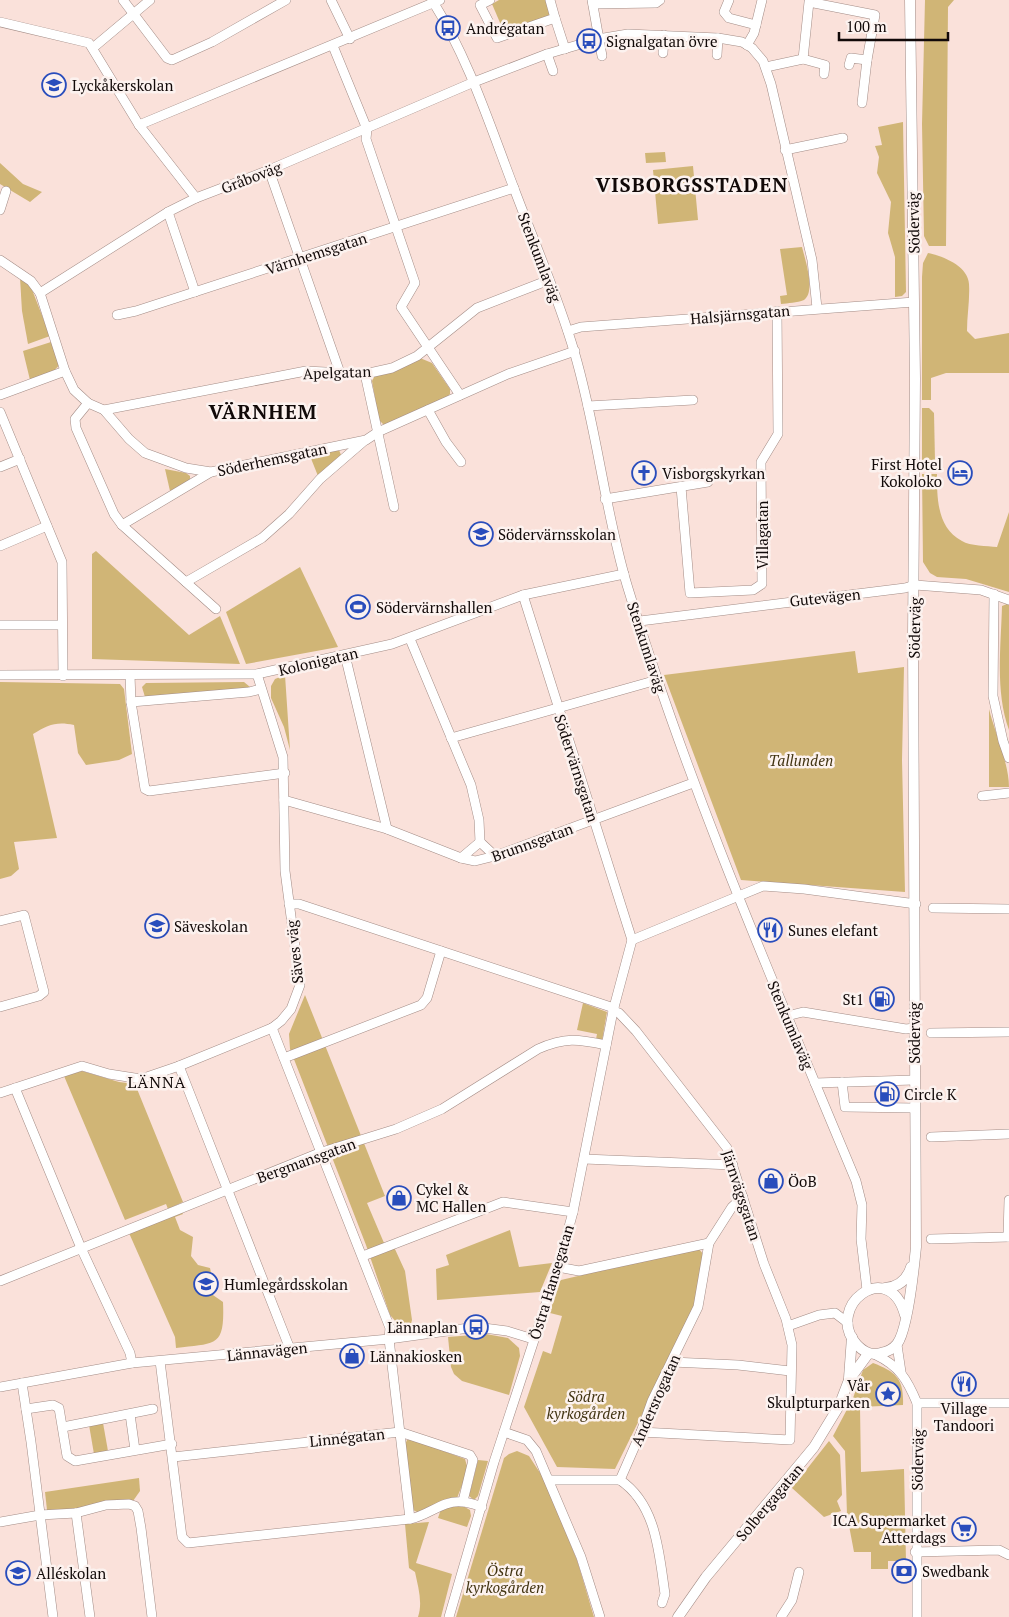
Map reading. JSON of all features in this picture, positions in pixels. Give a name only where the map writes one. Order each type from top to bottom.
[{"type":"main road","name":"Söderväg","points":[[905,1315],[914,1277],[915,1257],[914,302],[910,0]]},
{"type":"main road","name":"Söderväg","points":[[886,1288],[900,1284],[908,1275],[915,1257]]},
{"type":"main road","points":[[886,1288],[899,1299],[905,1315],[897,1345],[888,1351],[872,1354],[852,1337],[848,1323],[848,1311],[851,1304],[867,1290],[886,1288]]},
{"type":"main road","name":"Solbergagatan","points":[[849,1380],[852,1337]]},
{"type":"main road","name":"Solbergagatan","points":[[678,1617],[706,1578],[814,1447],[838,1406],[849,1380],[872,1354]]},
{"type":"street","points":[[123,0],[167,58],[172,60],[212,42],[286,0]]},
{"type":"street","points":[[94,47],[150,0]]},
{"type":"street","points":[[331,0],[350,39]]},
{"type":"street","points":[[490,0],[480,5],[497,38],[555,18]]},
{"type":"street","points":[[550,0],[565,49]]},
{"type":"street","points":[[602,56],[592,2],[656,3],[660,0]]},
{"type":"street","points":[[729,0],[724,12],[728,18],[756,25]]},
{"type":"street","points":[[762,0],[756,25],[747,45],[758,54],[766,67],[812,260],[817,308]]},
{"type":"street","points":[[138,125],[334,46],[435,1]]},
{"type":"street","name":"Stenkumlaväg","points":[[435,1],[474,82],[568,331],[588,406],[601,467],[605,499],[624,574],[657,680],[693,783],[856,1181],[862,1205],[861,1239],[867,1290]]},
{"type":"street","points":[[802,59],[809,2],[874,16],[862,103]]},
{"type":"street","points":[[0,22],[83,40],[94,47],[138,125],[196,198]]},
{"type":"street","name":"Gråboväg","points":[[40,293],[168,212],[196,198],[270,170],[474,82],[547,54],[598,39],[628,34],[718,38],[747,45]]},
{"type":"street","points":[[663,53],[664,35]]},
{"type":"street","points":[[717,55],[718,38]]},
{"type":"street","points":[[334,46],[367,129],[366,139],[415,283],[401,307],[460,395]]},
{"type":"street","points":[[547,54],[553,71]]},
{"type":"street","points":[[849,65],[851,58],[868,60]]},
{"type":"street","points":[[766,67],[802,59],[825,65],[824,74]]},
{"type":"street","points":[[785,150],[843,138]]},
{"type":"street","points":[[270,170],[340,372]]},
{"type":"street","name":"Värnhemsgatan","points":[[117,315],[195,292],[514,188]]},
{"type":"street","points":[[0,210],[6,191]]},
{"type":"street","points":[[168,212],[195,292]]},
{"type":"street","name":"Söderhemsgatan","points":[[0,260],[31,281],[40,293],[65,372],[74,390],[88,403],[104,410],[129,439],[145,453],[186,468],[211,472],[366,440],[378,432],[508,374],[574,351]]},
{"type":"street","name":"Apelgatan","points":[[104,410],[306,372],[365,374],[392,368],[417,356],[477,308],[549,280]]},
{"type":"street","name":"Halsjärnsgatan","points":[[568,331],[581,327],[914,302]]},
{"type":"street","name":"Villagatan","points":[[681,487],[690,592],[753,590],[762,584],[761,462],[778,434],[777,311]]},
{"type":"street","points":[[0,395],[65,372]]},
{"type":"street","points":[[365,374],[394,507]]},
{"type":"street","points":[[588,406],[693,400]]},
{"type":"street","points":[[88,403],[75,419],[76,428],[114,514],[122,525],[216,609]]},
{"type":"street","points":[[428,410],[446,442],[461,462]]},
{"type":"street","points":[[0,412],[62,562],[63,676]]},
{"type":"street","points":[[186,582],[262,538],[289,514],[320,479],[366,440]]},
{"type":"street","points":[[0,468],[20,459]]},
{"type":"street","points":[[122,525],[211,472]]},
{"type":"street","points":[[605,499],[708,482]]},
{"type":"street","points":[[0,546],[47,526]]},
{"type":"street","name":"Kolonigatan","points":[[0,675],[257,674],[410,639],[523,595],[624,574]]},
{"type":"street","name":"Gutevägen","points":[[640,621],[905,588],[915,585],[960,587],[994,594],[1009,600]]},
{"type":"street","points":[[994,594],[993,696],[1003,741],[1009,758]]},
{"type":"street","name":"Södervärnsgatan","points":[[523,595],[632,940]]},
{"type":"street","points":[[0,625],[62,625]]},
{"type":"street","points":[[410,639],[472,785],[479,820],[480,842],[495,856]]},
{"type":"street","points":[[345,655],[387,829]]},
{"type":"street","name":"Säves väg","points":[[0,1093],[65,1070],[82,1066],[108,1074],[141,1079],[179,1066],[272,1028],[291,1009],[300,985],[283,843],[285,772],[279,738],[257,674]]},
{"type":"street","points":[[130,675],[131,702],[145,789],[285,772]]},
{"type":"street","points":[[451,738],[558,706],[657,680]]},
{"type":"street","points":[[131,702],[249,692],[261,689]]},
{"type":"street","name":"Brunnsgatan","points":[[284,800],[387,829],[461,858],[475,861],[495,856],[693,783]]},
{"type":"street","points":[[982,796],[1009,793]]},
{"type":"street","points":[[461,858],[480,842]]},
{"type":"street","points":[[632,940],[763,886],[804,888],[916,904]]},
{"type":"street","name":"Järnvägsgatan","points":[[289,904],[299,904],[619,1013],[636,1031],[723,1140],[733,1165],[769,1277],[788,1326],[792,1345],[790,1440],[642,1432]]},
{"type":"street","points":[[933,908],[1009,909]]},
{"type":"street","points":[[0,921],[24,915],[44,992],[0,1007]]},
{"type":"street","name":"Östra Hansegatan","points":[[449,1617],[504,1432],[558,1267],[573,1212],[613,1010],[632,940]]},
{"type":"street","points":[[284,1058],[421,1005],[427,998],[441,951]]},
{"type":"street","points":[[788,1016],[803,1012],[906,1029],[914,1028]]},
{"type":"street","points":[[272,1028],[390,1328],[389,1339],[410,1519]]},
{"type":"street","points":[[931,1033],[1009,1032]]},
{"type":"street","name":"Bergmansgatan","points":[[0,1281],[228,1188],[322,1152],[396,1129],[442,1109],[538,1049],[550,1044],[572,1039],[606,1045]]},
{"type":"street","points":[[179,1066],[290,1348]]},
{"type":"street","points":[[815,1084],[914,1080]]},
{"type":"street","points":[[842,1082],[845,1107],[915,1108]]},
{"type":"street","points":[[15,1088],[80,1248],[130,1353],[132,1364]]},
{"type":"street","points":[[931,1137],[1009,1134]]},
{"type":"street","points":[[584,1159],[733,1165]]},
{"type":"street","name":"Andersrogatan","points":[[620,1480],[642,1432],[652,1401],[698,1307],[709,1243],[732,1207],[743,1197]]},
{"type":"street","points":[[931,1239],[1009,1237],[1009,1200]]},
{"type":"street","points":[[363,1256],[503,1202],[573,1212]]},
{"type":"street","points":[[558,1267],[579,1271],[709,1243]]},
{"type":"street","points":[[788,1326],[819,1315],[834,1314],[848,1323]]},
{"type":"street","name":"Lännavägen","points":[[0,1387],[132,1364],[389,1339],[476,1327],[507,1330],[534,1339]]},
{"type":"street","name":"Söderväg","points":[[897,1345],[902,1372],[917,1403],[916,1617]]},
{"type":"street","name":"Söderväg","points":[[872,1354],[893,1364],[902,1372]]},
{"type":"street","points":[[160,1361],[174,1456],[182,1537],[186,1542],[202,1543],[410,1519],[428,1514],[446,1503],[463,1502],[482,1507]]},
{"type":"street","points":[[672,1362],[738,1365],[790,1371]]},
{"type":"street","points":[[22,1384],[53,1617]]},
{"type":"street","points":[[917,1403],[1009,1403]]},
{"type":"street","points":[[26,1409],[53,1405],[59,1408],[67,1456],[74,1461],[172,1444]]},
{"type":"street","points":[[63,1427],[153,1409]]},
{"type":"street","points":[[130,1414],[135,1450]]},
{"type":"street","name":"Linnégatan","points":[[174,1456],[400,1432],[470,1455],[473,1460],[463,1502]]},
{"type":"street","points":[[504,1432],[531,1443],[549,1480],[581,1557],[600,1617]]},
{"type":"street","points":[[549,1480],[620,1480],[636,1497],[655,1530],[665,1594],[662,1603]]},
{"type":"street","points":[[0,1522],[40,1515],[76,1513],[106,1505],[129,1504],[134,1506],[138,1511],[152,1617]]},
{"type":"street","points":[[76,1513],[90,1617]]},
{"type":"street","points":[[915,1552],[999,1550],[1009,1555]]},
{"type":"street","points":[[781,1617],[792,1600],[800,1572]]},
{"type":"green space","points":[[499,0],[547,0],[551,16],[504,32],[492,4]]},
{"type":"green space","points":[[925,0],[954,0],[948,7],[946,246],[929,246],[924,236],[922,124]]},
{"type":"green space","points":[[903,122],[906,292],[902,296],[895,297],[895,257],[888,233],[891,202],[877,173],[879,157],[875,146],[882,145],[878,127]]},
{"type":"green space","points":[[665,152],[666,162],[646,163],[645,153]]},
{"type":"green space","points":[[0,163],[23,184],[42,192],[30,202],[0,184]]},
{"type":"green space","points":[[693,166],[698,220],[658,224],[653,170]]},
{"type":"green space","points":[[802,247],[809,275],[807,296],[801,301],[781,304],[780,296],[787,295],[780,249]]},
{"type":"green space","points":[[928,253],[954,263],[960,267],[968,278],[967,331],[975,339],[1009,333],[1009,373],[946,373],[931,378],[931,400],[922,400],[922,277],[923,263]]},
{"type":"green space","points":[[20,278],[31,287],[50,336],[28,344],[22,311]]},
{"type":"green space","points":[[51,342],[60,363],[58,367],[43,376],[30,380],[23,351]]},
{"type":"green space","points":[[420,358],[432,363],[450,389],[450,394],[446,398],[384,425],[379,420],[372,381],[375,375]]},
{"type":"green space","points":[[922,408],[929,408],[934,413],[935,461],[930,466],[922,466]]},
{"type":"green space","points":[[339,450],[341,455],[318,476],[310,456]]},
{"type":"green space","points":[[165,469],[186,473],[190,476],[190,480],[170,491]]},
{"type":"green space","points":[[922,474],[937,474],[938,502],[943,520],[954,535],[965,543],[997,547],[1009,512],[1009,592],[966,579],[937,577],[930,573],[923,562]]},
{"type":"green space","points":[[96,551],[189,635],[220,616],[240,664],[92,659],[92,554]]},
{"type":"green space","points":[[300,567],[338,647],[246,664],[226,612]]},
{"type":"green space","points":[[1009,605],[1009,730],[1000,684],[1002,606]]},
{"type":"green space","name":"Tallunden","points":[[855,651],[858,673],[904,667],[902,760],[905,892],[741,880],[664,675]]},
{"type":"green space","points":[[285,675],[290,750],[284,727],[271,698],[271,686],[275,679]]},
{"type":"green space","points":[[0,682],[120,684],[124,689],[132,754],[119,760],[86,765],[78,753],[74,725],[62,723],[52,725],[33,734],[57,838],[14,842],[19,869],[11,876],[0,879]]},
{"type":"green space","points":[[244,682],[250,687],[248,690],[145,697],[142,687],[146,683]]},
{"type":"green space","points":[[989,709],[1004,759],[1009,787],[989,787]]},
{"type":"green space","points":[[305,995],[385,1196],[367,1203],[387,1250],[394,1247],[405,1271],[412,1320],[410,1327],[398,1324],[390,1315],[366,1245],[290,1049],[289,1034]]},
{"type":"green space","points":[[583,1003],[607,1012],[602,1041],[596,1039],[597,1034],[577,1030]]},
{"type":"green space","points":[[82,1071],[119,1082],[135,1084],[183,1202],[168,1209],[166,1204],[125,1220],[64,1076]]},
{"type":"green space","points":[[182,1212],[183,1214],[175,1217],[180,1230],[193,1237],[191,1256],[198,1265],[210,1268],[213,1282],[210,1293],[223,1302],[223,1317],[220,1335],[215,1340],[200,1345],[176,1348],[175,1337],[129,1233]]},
{"type":"green space","points":[[510,1230],[519,1267],[552,1263],[540,1292],[437,1300],[436,1269],[449,1265],[446,1255]]},
{"type":"green space","name":"Södra kyrkogården","points":[[698,1248],[704,1255],[695,1307],[615,1469],[557,1467],[524,1407],[543,1351],[551,1354],[562,1316],[550,1313],[558,1283],[561,1280]]},
{"type":"green space","points":[[486,1334],[508,1338],[519,1348],[520,1356],[509,1395],[462,1381],[454,1374],[451,1367],[448,1337]]},
{"type":"green space","points":[[873,1363],[888,1370],[897,1378],[903,1396],[903,1405],[860,1407],[861,1472],[904,1469],[906,1561],[888,1561],[888,1569],[871,1569],[871,1552],[854,1552],[847,1515],[845,1451],[833,1436],[853,1398],[863,1370]]},
{"type":"green space","points":[[103,1423],[108,1451],[94,1454],[89,1425]]},
{"type":"green space","points":[[411,1439],[465,1459],[468,1470],[457,1498],[446,1499],[419,1513],[411,1509],[404,1447],[407,1440]]},
{"type":"green space","points":[[829,1441],[840,1455],[842,1495],[837,1501],[841,1511],[824,1517],[792,1488]]},
{"type":"green space","name":"Östra kyrkogården","points":[[517,1451],[529,1456],[544,1479],[577,1560],[594,1617],[456,1617],[504,1458]]},
{"type":"green space","points":[[478,1460],[488,1461],[478,1496],[474,1500],[469,1496]]},
{"type":"green space","points":[[139,1478],[140,1491],[133,1501],[76,1511],[49,1512],[47,1510],[45,1492]]},
{"type":"green space","points":[[448,1506],[463,1506],[470,1510],[471,1516],[467,1527],[438,1518],[441,1509]]},
{"type":"green space","points":[[429,1522],[416,1563],[452,1574],[441,1617],[418,1617],[420,1606],[419,1589],[415,1572],[409,1568],[405,1524]]},
{"type":"place","name":"Andrégatan","points":[[448,28]]},
{"type":"place","name":"Signalgatan övre","points":[[589,41]]},
{"type":"place","name":"Lyckåkerskolan","points":[[54,85]]},
{"type":"place","name":"Visborgskyrkan","points":[[644,473]]},
{"type":"place","name":"First Hotel Kokoloko","points":[[960,473]]},
{"type":"place","name":"Södervärnsskolan","points":[[481,534]]},
{"type":"place","name":"Södervärnshallen","points":[[358,607]]},
{"type":"place","name":"Säveskolan","points":[[157,926]]},
{"type":"place","name":"Sunes elefant","points":[[770,930]]},
{"type":"place","name":"St1","points":[[882,999]]},
{"type":"place","name":"Circle K","points":[[887,1094]]},
{"type":"place","name":"ÖoB","points":[[771,1181]]},
{"type":"place","name":"Cykel & MC Hallen","points":[[399,1198]]},
{"type":"place","name":"Humlegårdsskolan","points":[[206,1284]]},
{"type":"place","name":"Lännaplan","points":[[476,1327]]},
{"type":"place","name":"Lännakiosken","points":[[352,1356]]},
{"type":"place","name":"Village Tandoori","points":[[964,1384]]},
{"type":"place","name":"Vår Skulpturparken","points":[[888,1394]]},
{"type":"place","name":"ICA Supermarket Atterdags","points":[[964,1529]]},
{"type":"place","name":"Swedbank","points":[[904,1571]]},
{"type":"place","name":"Alléskolan","points":[[18,1573]]},
{"type":"district","name":"VISBORGSSTADEN","points":[[692,184]]},
{"type":"district","name":"VÄRNHEM","points":[[263,411]]},
{"type":"district","name":"LÄNNA","points":[[157,1082]]}]
